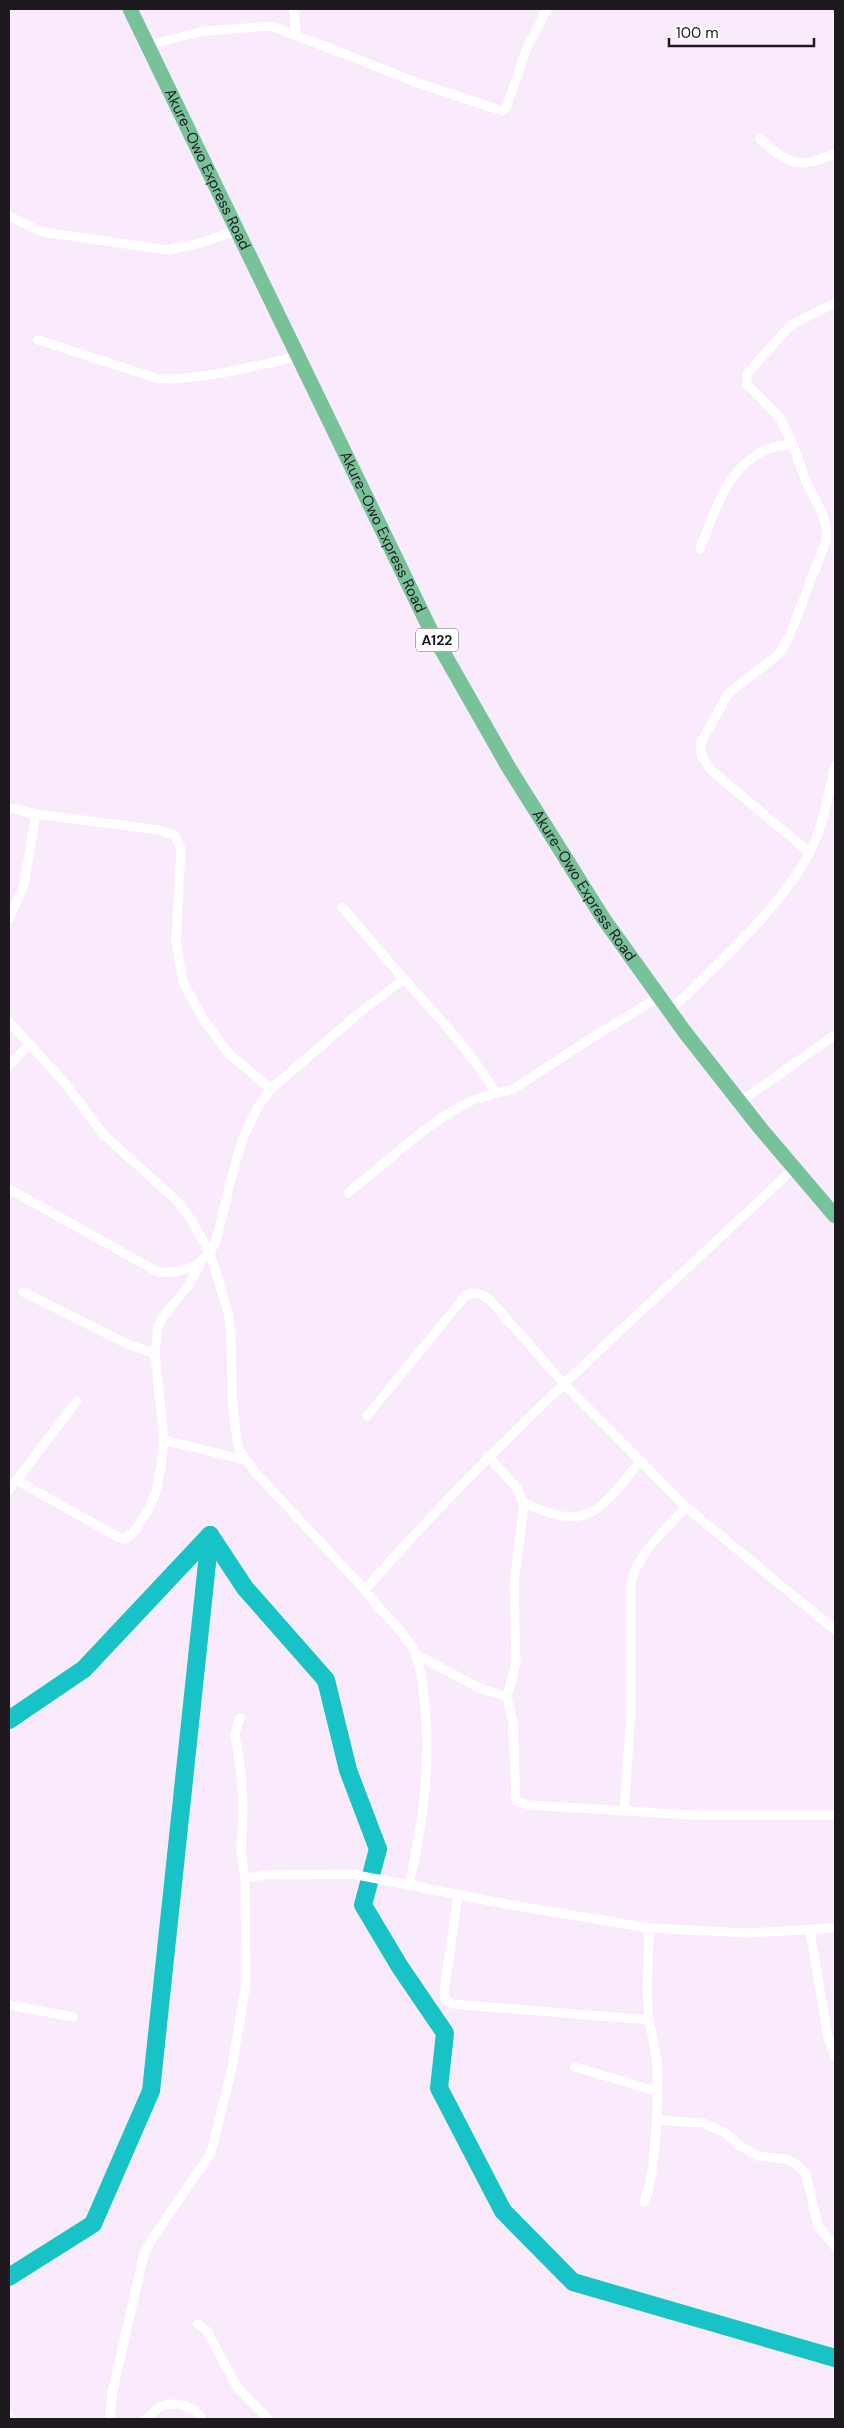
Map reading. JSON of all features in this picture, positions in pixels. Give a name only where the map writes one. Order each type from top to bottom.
[{"type":"highway","name":"Akure-Owo Express Road","points":[[130,9],[446,656],[560,853],[659,997],[740,1102],[835,1216]]},
{"type":"street","points":[[294,9],[296,34]]},
{"type":"street","points":[[148,45],[204,31],[262,26],[282,28],[421,84],[502,111],[508,102],[533,32],[547,9]]},
{"type":"street","points":[[760,139],[782,158],[790,161],[810,164],[835,154]]},
{"type":"street","points":[[9,216],[40,231],[167,250],[182,248],[239,230]]},
{"type":"street","points":[[810,853],[711,770],[701,756],[700,750],[701,742],[728,694],[780,653],[789,637],[826,541],[826,528],[823,517],[805,480],[793,445],[780,418],[748,384],[747,374],[787,328],[835,302]]},
{"type":"street","points":[[38,340],[159,378],[179,378],[222,372],[298,356]]},
{"type":"street","points":[[700,549],[725,487],[739,470],[770,448],[780,445],[793,445]]},
{"type":"street","points":[[670,1011],[724,957],[790,885],[810,853],[821,824],[835,766]]},
{"type":"street","points":[[9,808],[36,814],[159,830],[176,836],[181,849],[176,941],[183,982],[202,1017],[228,1053],[272,1089]]},
{"type":"street","points":[[9,918],[24,885],[36,814]]},
{"type":"street","points":[[342,907],[453,1034],[483,1072],[496,1093]]},
{"type":"street","points":[[9,1189],[158,1272],[173,1273],[185,1271],[202,1261],[210,1253],[220,1227],[239,1148],[261,1102],[272,1089],[359,1013],[404,979]]},
{"type":"street","points":[[348,1193],[423,1131],[473,1100],[512,1090],[659,997]]},
{"type":"street","points":[[9,1022],[64,1082],[103,1134],[177,1201],[192,1221],[210,1253],[228,1312],[235,1424],[240,1451],[245,1460],[365,1590],[374,1604],[408,1641],[416,1654],[427,1722],[428,1762],[419,1839],[409,1886]]},
{"type":"street","points":[[740,1102],[835,1035]]},
{"type":"street","points":[[9,1066],[30,1044]]},
{"type":"street","points":[[365,1590],[488,1456],[794,1168]]},
{"type":"street","points":[[16,1480],[124,1539],[131,1535],[156,1492],[164,1440],[154,1354],[158,1326],[162,1318],[188,1286],[202,1261]]},
{"type":"street","points":[[23,1292],[125,1343],[154,1354]]},
{"type":"street","points":[[367,1416],[466,1295],[473,1292],[490,1300],[564,1384],[686,1507],[835,1630]]},
{"type":"street","points":[[9,1490],[77,1401]]},
{"type":"street","points":[[164,1440],[245,1460]]},
{"type":"street","points":[[488,1456],[517,1488],[523,1502],[514,1583],[516,1663],[507,1697],[513,1723],[516,1801],[529,1805],[692,1815],[835,1815]]},
{"type":"street","points":[[523,1502],[544,1512],[562,1517],[578,1516],[594,1511],[606,1503],[640,1462]]},
{"type":"street","points":[[624,1810],[631,1713],[631,1582],[634,1570],[641,1558],[686,1507]]},
{"type":"street","points":[[416,1654],[479,1688],[507,1697]]},
{"type":"street","points":[[110,2419],[112,2394],[144,2254],[154,2236],[211,2153],[232,2068],[246,1983],[244,1878],[241,1852],[241,1773],[235,1734],[240,1718]]},
{"type":"street","points":[[244,1878],[266,1875],[352,1874],[458,1895],[650,1928],[748,1933],[810,1931],[835,1928]]},
{"type":"street","points":[[458,1895],[444,1994],[446,2000],[453,2004],[649,2020]]},
{"type":"street","points":[[644,2202],[650,2185],[656,2120],[657,2066],[649,2020],[650,1928]]},
{"type":"street","points":[[810,1931],[828,2037],[835,2057]]},
{"type":"street","points":[[9,2005],[73,2017]]},
{"type":"street","points":[[575,2067],[656,2092]]},
{"type":"street","points":[[656,2120],[708,2125],[724,2132],[750,2153],[795,2163],[806,2174],[818,2226],[835,2247]]},
{"type":"street","points":[[198,2324],[207,2331],[238,2387],[268,2419]]},
{"type":"street","points":[[145,2419],[163,2406],[178,2404],[197,2412],[202,2419]]},
{"type":"waterway","points":[[9,1720],[84,1669],[210,1535],[245,1588],[326,1680],[348,1770],[378,1849],[363,1905],[400,1967],[445,2033],[439,2088],[503,2211],[573,2282],[835,2358]]},
{"type":"waterway","points":[[9,2277],[93,2224],[151,2091],[210,1535]]}]
